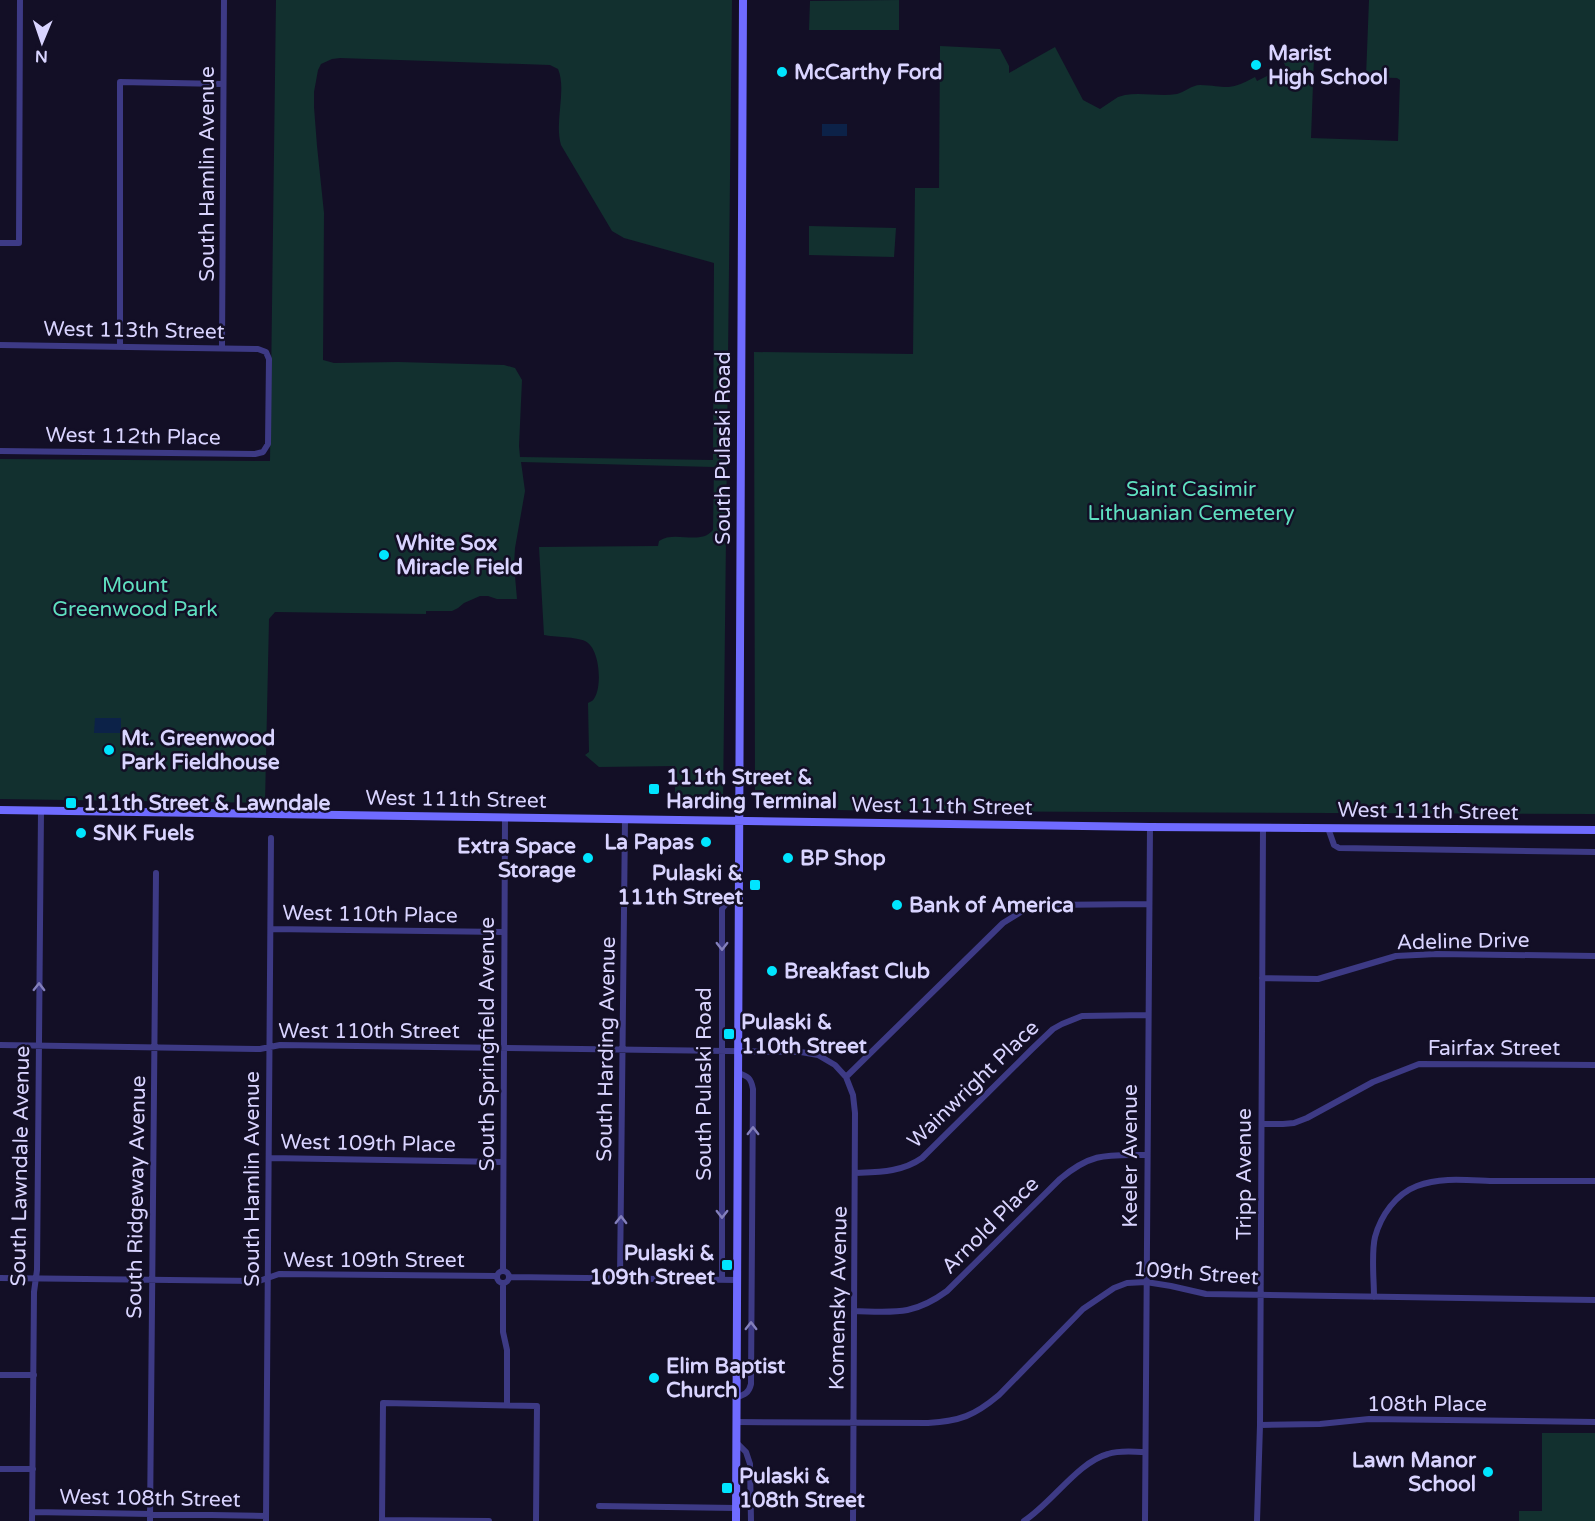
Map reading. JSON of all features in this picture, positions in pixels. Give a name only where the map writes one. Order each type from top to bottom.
[{"type":"main road","name":"South Pulaski Road","points":[[736,1521],[743,0]]},
{"type":"main road","name":"West 111th Street","points":[[0,810],[1150,827],[1595,830]]},
{"type":"street","points":[[0,243],[19,243],[20,0]]},
{"type":"street","name":"South Hamlin Avenue","points":[[222,348],[224,0]]},
{"type":"street","points":[[120,346],[120,82],[223,84]]},
{"type":"street","name":"West 113th Street","points":[[0,345],[222,348],[258,349],[266,352],[269,359],[268,444],[265,451]]},
{"type":"street","name":"West 112th Place","points":[[0,451],[255,454],[265,451]]},
{"type":"street","name":"South Lawndale Avenue","points":[[32,1521],[34,1292],[37,1270],[41,811]]},
{"type":"street","name":"South Springfield Avenue","points":[[503,1271],[505,818]]},
{"type":"street","name":"South Harding Avenue","points":[[620,1279],[625,819]]},
{"type":"street","name":"Keeler Avenue","points":[[1145,1521],[1150,827]]},
{"type":"street","name":"Tripp Avenue","points":[[1257,1521],[1260,1425],[1263,827]]},
{"type":"street","points":[[1328,828],[1334,846],[1339,849],[1595,852]]},
{"type":"street","name":"South Hamlin Avenue","points":[[266,1519],[271,838]]},
{"type":"street","name":"South Ridgeway Avenue","points":[[150,1518],[156,873]]},
{"type":"street","name":"South Pulaski Road","points":[[722,1280],[723,909],[727,902],[739,897]]},
{"type":"street","points":[[846,1077],[1004,923],[1024,910],[1054,904],[1149,904]]},
{"type":"street","name":"West 110th Place","points":[[271,929],[504,932]]},
{"type":"street","name":"Adeline Drive","points":[[1262,978],[1318,979],[1396,956],[1437,954],[1595,956]]},
{"type":"street","name":"Wainwright Place","points":[[856,1173],[891,1172],[922,1158],[1032,1049],[1053,1029],[1062,1024],[1082,1016],[1148,1015]]},
{"type":"street","name":"West 110th Street","points":[[0,1045],[260,1049],[280,1045],[801,1052],[818,1055],[835,1065],[846,1077]]},
{"type":"street","name":"Fairfax Street","points":[[1262,1124],[1294,1123],[1373,1082],[1419,1064],[1595,1065]]},
{"type":"street","name":"South Pulaski Road","points":[[736,1397],[746,1394],[751,1384],[753,1089],[749,1077],[738,1073]]},
{"type":"street","name":"Komensky Avenue","points":[[846,1077],[853,1095],[855,1113],[856,1173],[853,1521]]},
{"type":"street","name":"Arnold Place","points":[[854,1311],[894,1312],[924,1306],[932,1302],[947,1291],[1076,1166],[1092,1158],[1106,1155],[1147,1155]]},
{"type":"street","name":"West 109th Place","points":[[269,1158],[503,1162]]},
{"type":"street","points":[[1374,1297],[1376,1235],[1392,1204],[1417,1186],[1445,1180],[1595,1181]]},
{"type":"street","points":[[503,1283],[499,1281],[498,1273],[507,1272],[510,1277]]},
{"type":"street","name":"West 109th Street","points":[[0,1278],[259,1281],[279,1274],[497,1276]]},
{"type":"street","points":[[510,1277],[737,1281]]},
{"type":"street","points":[[503,1283],[510,1277]]},
{"type":"street","name":"109th Street","points":[[736,1422],[928,1423],[966,1417],[985,1407],[999,1395],[1083,1310],[1114,1288],[1127,1283],[1146,1282],[1206,1294],[1595,1300]]},
{"type":"street","points":[[503,1283],[503,1332],[507,1350],[507,1405]]},
{"type":"street","points":[[0,1375],[33,1375]]},
{"type":"street","points":[[489,1521],[382,1520],[383,1403],[537,1406],[536,1521]]},
{"type":"street","name":"108th Place","points":[[1260,1425],[1320,1425],[1369,1419],[1595,1422]]},
{"type":"street","name":"South Pulaski Road","points":[[736,1442],[746,1452],[750,1464],[751,1521]]},
{"type":"street","points":[[1024,1521],[1041,1510],[1096,1458],[1117,1452],[1145,1452]]},
{"type":"street","name":"West 108th Street","points":[[0,1469],[33,1469]]},
{"type":"street","points":[[599,1506],[736,1508]]},
{"type":"street","name":"West 108th Street","points":[[32,1512],[150,1518],[266,1519]]},
{"type":"green space","name":"Mount Greenwood Park","points":[[276,0],[732,0],[723,805],[720,808],[675,807],[675,766],[599,767],[585,755],[589,752],[588,703],[592,701],[597,691],[599,676],[597,659],[590,645],[585,641],[544,635],[539,547],[658,546],[659,541],[665,538],[694,538],[708,535],[713,530],[714,467],[521,462],[525,491],[515,548],[517,599],[480,596],[452,611],[426,611],[426,614],[275,612],[269,619],[265,803],[0,799],[0,459],[270,461]],"holes":[[[340,58],[550,65],[558,69],[560,77],[559,136],[561,145],[612,231],[624,238],[714,263],[713,460],[520,457],[522,380],[515,368],[504,365],[334,363],[323,360],[324,213],[314,107],[314,92],[321,64]]]},
{"type":"green space","points":[[899,0],[899,30],[809,30],[810,1]]},
{"type":"green space","name":"Saint Casimir Lithuanian Cemetery","points":[[1369,0],[1595,0],[1595,814],[875,811],[767,808],[755,793],[754,352],[913,354],[915,188],[939,188],[940,46],[1000,49],[1009,66],[1009,73],[1055,47],[1083,100],[1100,109],[1125,95],[1171,95],[1197,85],[1228,87],[1239,85],[1255,77],[1257,81],[1271,74],[1274,78],[1288,71],[1281,57],[1314,57],[1311,138],[1398,141],[1400,80],[1366,77]]},
{"type":"green space","points":[[809,226],[896,228],[894,257],[809,255]]},
{"type":"green space","points":[[1542,1433],[1595,1433],[1595,1521],[1519,1521],[1519,1511],[1542,1511]]},
{"type":"water","points":[[822,124],[847,124],[847,136],[822,136]]},
{"type":"water","points":[[95,718],[121,718],[121,733],[94,733]]},
{"type":"place","name":"Marist High School","points":[[1256,65]]},
{"type":"place","name":"McCarthy Ford","points":[[782,72]]},
{"type":"place","name":"White Sox Miracle Field","points":[[384,555]]},
{"type":"place","name":"Mt. Greenwood Park Fieldhouse","points":[[109,750]]},
{"type":"place","name":"111th Street & Harding Terminal","points":[[654,789]]},
{"type":"place","name":"111th Street & Lawndale","points":[[71,803]]},
{"type":"place","name":"SNK Fuels","points":[[81,833]]},
{"type":"place","name":"La Papas","points":[[706,842]]},
{"type":"place","name":"Extra Space Storage","points":[[588,858]]},
{"type":"place","name":"BP Shop","points":[[788,858]]},
{"type":"place","name":"Pulaski & 111th Street","points":[[755,885]]},
{"type":"place","name":"Bank of America","points":[[897,905]]},
{"type":"place","name":"Breakfast Club","points":[[772,971]]},
{"type":"place","name":"Pulaski & 110th Street","points":[[729,1034]]},
{"type":"place","name":"Pulaski & 109th Street","points":[[727,1265]]},
{"type":"place","name":"Elim Baptist Church","points":[[654,1378]]},
{"type":"place","name":"Lawn Manor School","points":[[1488,1472]]},
{"type":"place","name":"Pulaski & 108th Street","points":[[727,1488]]}]
